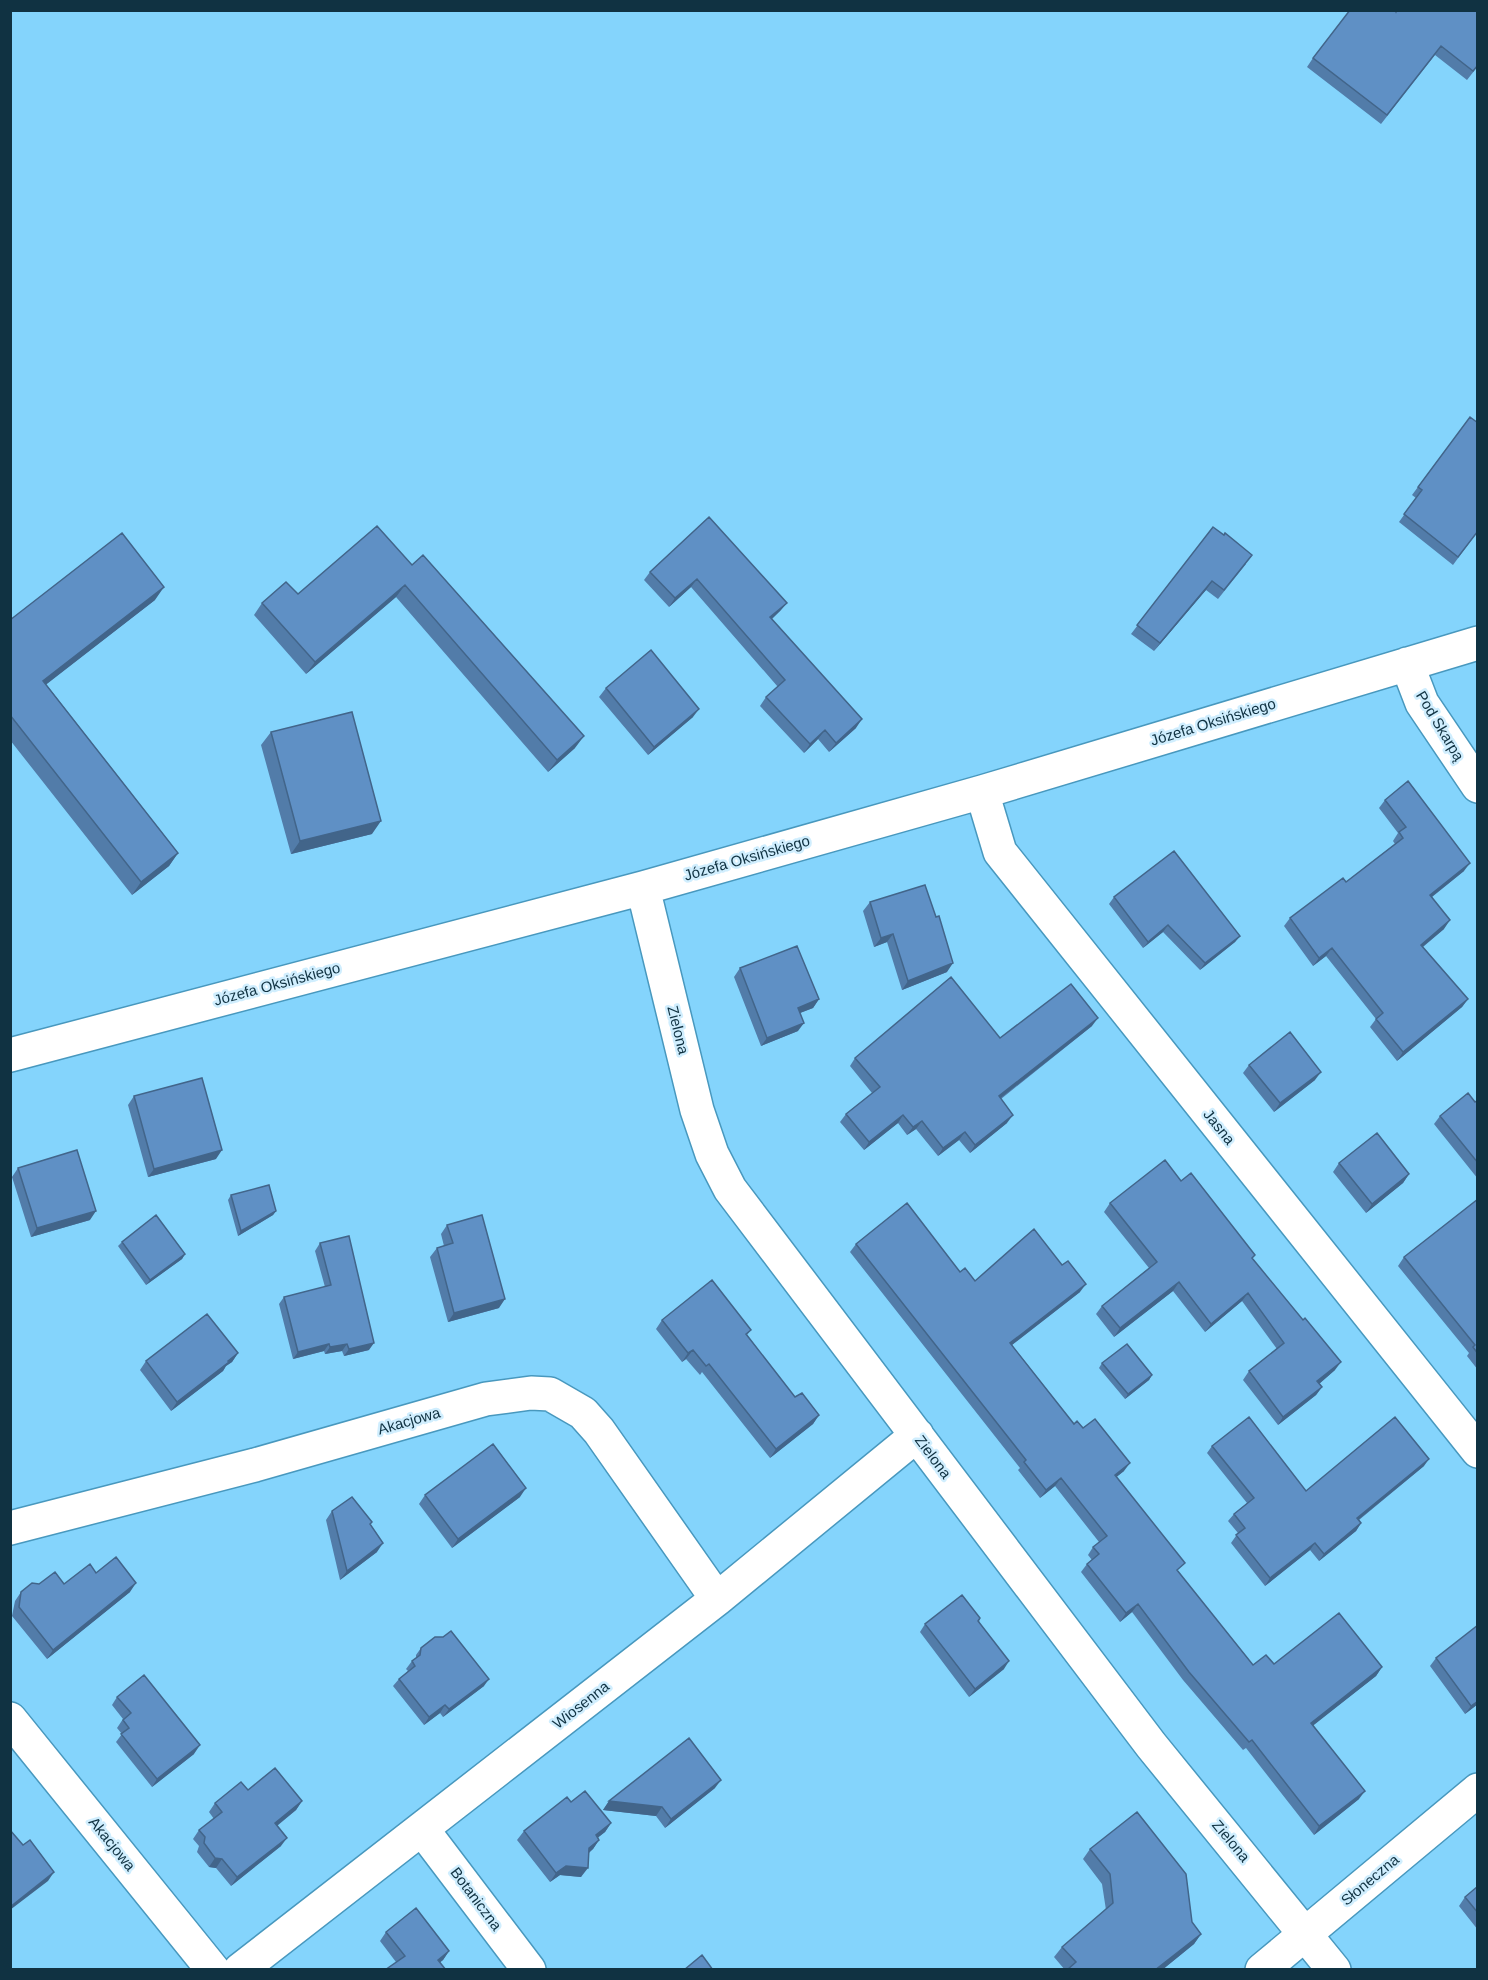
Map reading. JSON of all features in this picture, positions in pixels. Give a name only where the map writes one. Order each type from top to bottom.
[{"type":"street","name":"Józefa Oksińskiego","points":[[10,1054],[643,888],[982,792],[1478,643]]},
{"type":"street","name":"Pod Skarpą","points":[[1407,664],[1422,703],[1478,786]]},
{"type":"street","name":"Jasna","points":[[982,792],[1000,852],[1478,1451]]},
{"type":"street","name":"Zielona","points":[[643,888],[697,1110],[712,1154],[725,1180],[757,1227],[1151,1745],[1334,1970]]},
{"type":"street","name":"Akacjowa","points":[[10,1528],[255,1465],[486,1399],[531,1393],[550,1394],[583,1413],[599,1431],[717,1599]]},
{"type":"street","name":"Wiosenna","points":[[240,1970],[717,1599],[917,1436]]},
{"type":"street","name":"Akacjowa","points":[[10,1719],[213,1970]]},
{"type":"street","name":"Słoneczna","points":[[1262,1970],[1478,1790]]},
{"type":"street","name":"Botaniczna","points":[[422,1829],[529,1970]]},
{"type":"building","points":[[1350,10],[1395,10],[1396,12],[1397,10],[1478,10],[1478,65],[1473,71],[1441,46],[1387,115],[1313,58]]},
{"type":"building","points":[[1470,417],[1478,423],[1478,531],[1458,557],[1404,514],[1422,490],[1418,487]]},
{"type":"building","points":[[709,517],[787,603],[770,617],[862,719],[836,743],[825,730],[810,744],[766,697],[785,680],[697,579],[675,598],[650,572]]},
{"type":"building","points":[[377,526],[412,565],[423,555],[584,736],[557,760],[405,585],[315,662],[262,603],[286,582],[298,594]]},
{"type":"building","points":[[1213,527],[1224,535],[1225,533],[1252,555],[1224,590],[1212,581],[1160,643],[1137,625]]},
{"type":"building","points":[[122,533],[164,587],[43,681],[178,853],[141,882],[10,715],[10,620]]},
{"type":"building","points":[[651,650],[699,709],[654,747],[606,688]]},
{"type":"building","points":[[352,712],[381,821],[300,841],[271,732]]},
{"type":"building","points":[[1408,781],[1470,863],[1430,895],[1450,920],[1421,945],[1468,999],[1403,1052],[1376,1019],[1383,1013],[1332,948],[1319,958],[1290,918],[1343,878],[1346,882],[1403,838],[1399,832],[1406,827],[1385,800]]},
{"type":"building","points":[[1174,851],[1240,936],[1205,963],[1168,925],[1148,942],[1114,897]]},
{"type":"building","points":[[925,885],[936,917],[939,916],[953,963],[908,981],[893,934],[881,938],[870,902]]},
{"type":"building","points":[[797,946],[819,999],[798,1008],[804,1023],[767,1038],[740,968]]},
{"type":"building","points":[[951,977],[1000,1038],[1071,984],[1098,1018],[999,1096],[1013,1115],[975,1145],[965,1132],[943,1148],[922,1121],[913,1127],[903,1115],[869,1142],[846,1114],[880,1087],[855,1058]]},
{"type":"building","points":[[1290,1032],[1321,1072],[1280,1103],[1249,1065]]},
{"type":"building","points":[[202,1078],[222,1150],[154,1169],[134,1096]]},
{"type":"building","points":[[1468,1093],[1475,1102],[1478,1100],[1478,1163],[1440,1116]]},
{"type":"building","points":[[1377,1133],[1409,1174],[1372,1204],[1339,1163]]},
{"type":"building","points":[[77,1150],[96,1211],[37,1228],[18,1168]]},
{"type":"building","points":[[1165,1160],[1181,1181],[1191,1173],[1255,1255],[1252,1258],[1341,1362],[1317,1381],[1322,1387],[1283,1417],[1249,1371],[1284,1343],[1248,1293],[1211,1324],[1179,1282],[1120,1328],[1102,1306],[1157,1262],[1110,1203]]},
{"type":"building","points":[[269,1185],[276,1211],[241,1231],[231,1195]]},
{"type":"building","points":[[1478,1199],[1478,1354],[1473,1347],[1475,1345],[1404,1257]]},
{"type":"building","points":[[907,1203],[960,1272],[965,1268],[975,1281],[1034,1229],[1062,1265],[1068,1261],[1086,1284],[1010,1343],[1074,1424],[1077,1421],[1083,1428],[1095,1419],[1130,1463],[1115,1475],[1185,1563],[1177,1570],[1253,1665],[1266,1655],[1274,1664],[1339,1613],[1382,1667],[1311,1723],[1365,1791],[1319,1826],[1252,1740],[1249,1742],[1189,1672],[1138,1604],[1126,1613],[1087,1564],[1099,1554],[1093,1547],[1107,1536],[1061,1478],[1046,1490],[1024,1462],[1026,1460],[856,1244]]},
{"type":"building","points":[[156,1215],[185,1254],[150,1280],[122,1242]]},
{"type":"building","points":[[482,1215],[505,1299],[454,1313],[437,1248],[453,1243],[447,1225]]},
{"type":"building","points":[[349,1236],[374,1343],[349,1349],[347,1344],[330,1347],[329,1344],[298,1352],[284,1297],[331,1285],[320,1243]]},
{"type":"building","points":[[712,1280],[751,1330],[746,1334],[795,1397],[802,1393],[819,1415],[776,1449],[709,1364],[706,1366],[693,1350],[688,1353],[662,1320]]},
{"type":"building","points":[[207,1314],[238,1353],[177,1402],[146,1361]]},
{"type":"building","points":[[1127,1344],[1152,1375],[1128,1394],[1102,1363]]},
{"type":"building","points":[[1249,1417],[1306,1491],[1395,1417],[1429,1459],[1357,1518],[1361,1523],[1324,1554],[1315,1543],[1270,1578],[1236,1535],[1245,1528],[1234,1514],[1254,1498],[1212,1446]]},
{"type":"building","points":[[493,1444],[526,1488],[458,1539],[425,1495]]},
{"type":"building","points":[[352,1497],[372,1522],[370,1524],[383,1543],[347,1571],[332,1511]]},
{"type":"building","points":[[116,1557],[136,1583],[53,1650],[19,1607],[21,1592],[32,1583],[39,1584],[55,1572],[64,1584],[90,1564],[96,1573]]},
{"type":"building","points":[[962,1595],[980,1618],[978,1621],[1009,1661],[975,1689],[925,1624]]},
{"type":"building","points":[[1478,1625],[1478,1701],[1471,1706],[1436,1658]]},
{"type":"building","points":[[451,1631],[489,1679],[449,1709],[445,1705],[429,1717],[399,1679],[415,1666],[412,1661],[420,1655],[421,1648],[435,1637],[443,1637]]},
{"type":"building","points":[[144,1675],[200,1745],[157,1779],[121,1734],[129,1728],[123,1720],[131,1713],[117,1697]]},
{"type":"building","points":[[689,1738],[721,1780],[671,1819],[662,1807],[609,1801]]},
{"type":"building","points":[[275,1768],[302,1801],[275,1823],[287,1838],[237,1877],[222,1859],[215,1858],[204,1843],[205,1837],[199,1830],[222,1812],[215,1803],[241,1782],[248,1790]]},
{"type":"building","points":[[585,1791],[611,1823],[596,1835],[599,1840],[589,1848],[588,1868],[566,1866],[556,1873],[524,1831],[567,1797],[571,1802]]},
{"type":"building","points":[[1137,1812],[1186,1874],[1192,1922],[1201,1934],[1155,1970],[1067,1970],[1076,1962],[1062,1947],[1113,1903],[1110,1874],[1090,1849]]},
{"type":"building","points":[[10,1830],[23,1845],[30,1840],[54,1872],[10,1907]]},
{"type":"building","points":[[1478,1886],[1478,1913],[1465,1897]]},
{"type":"building","points":[[416,1908],[449,1951],[438,1960],[446,1970],[385,1970],[405,1956],[386,1932]]},
{"type":"building","points":[[702,1955],[713,1970],[684,1970]]}]
